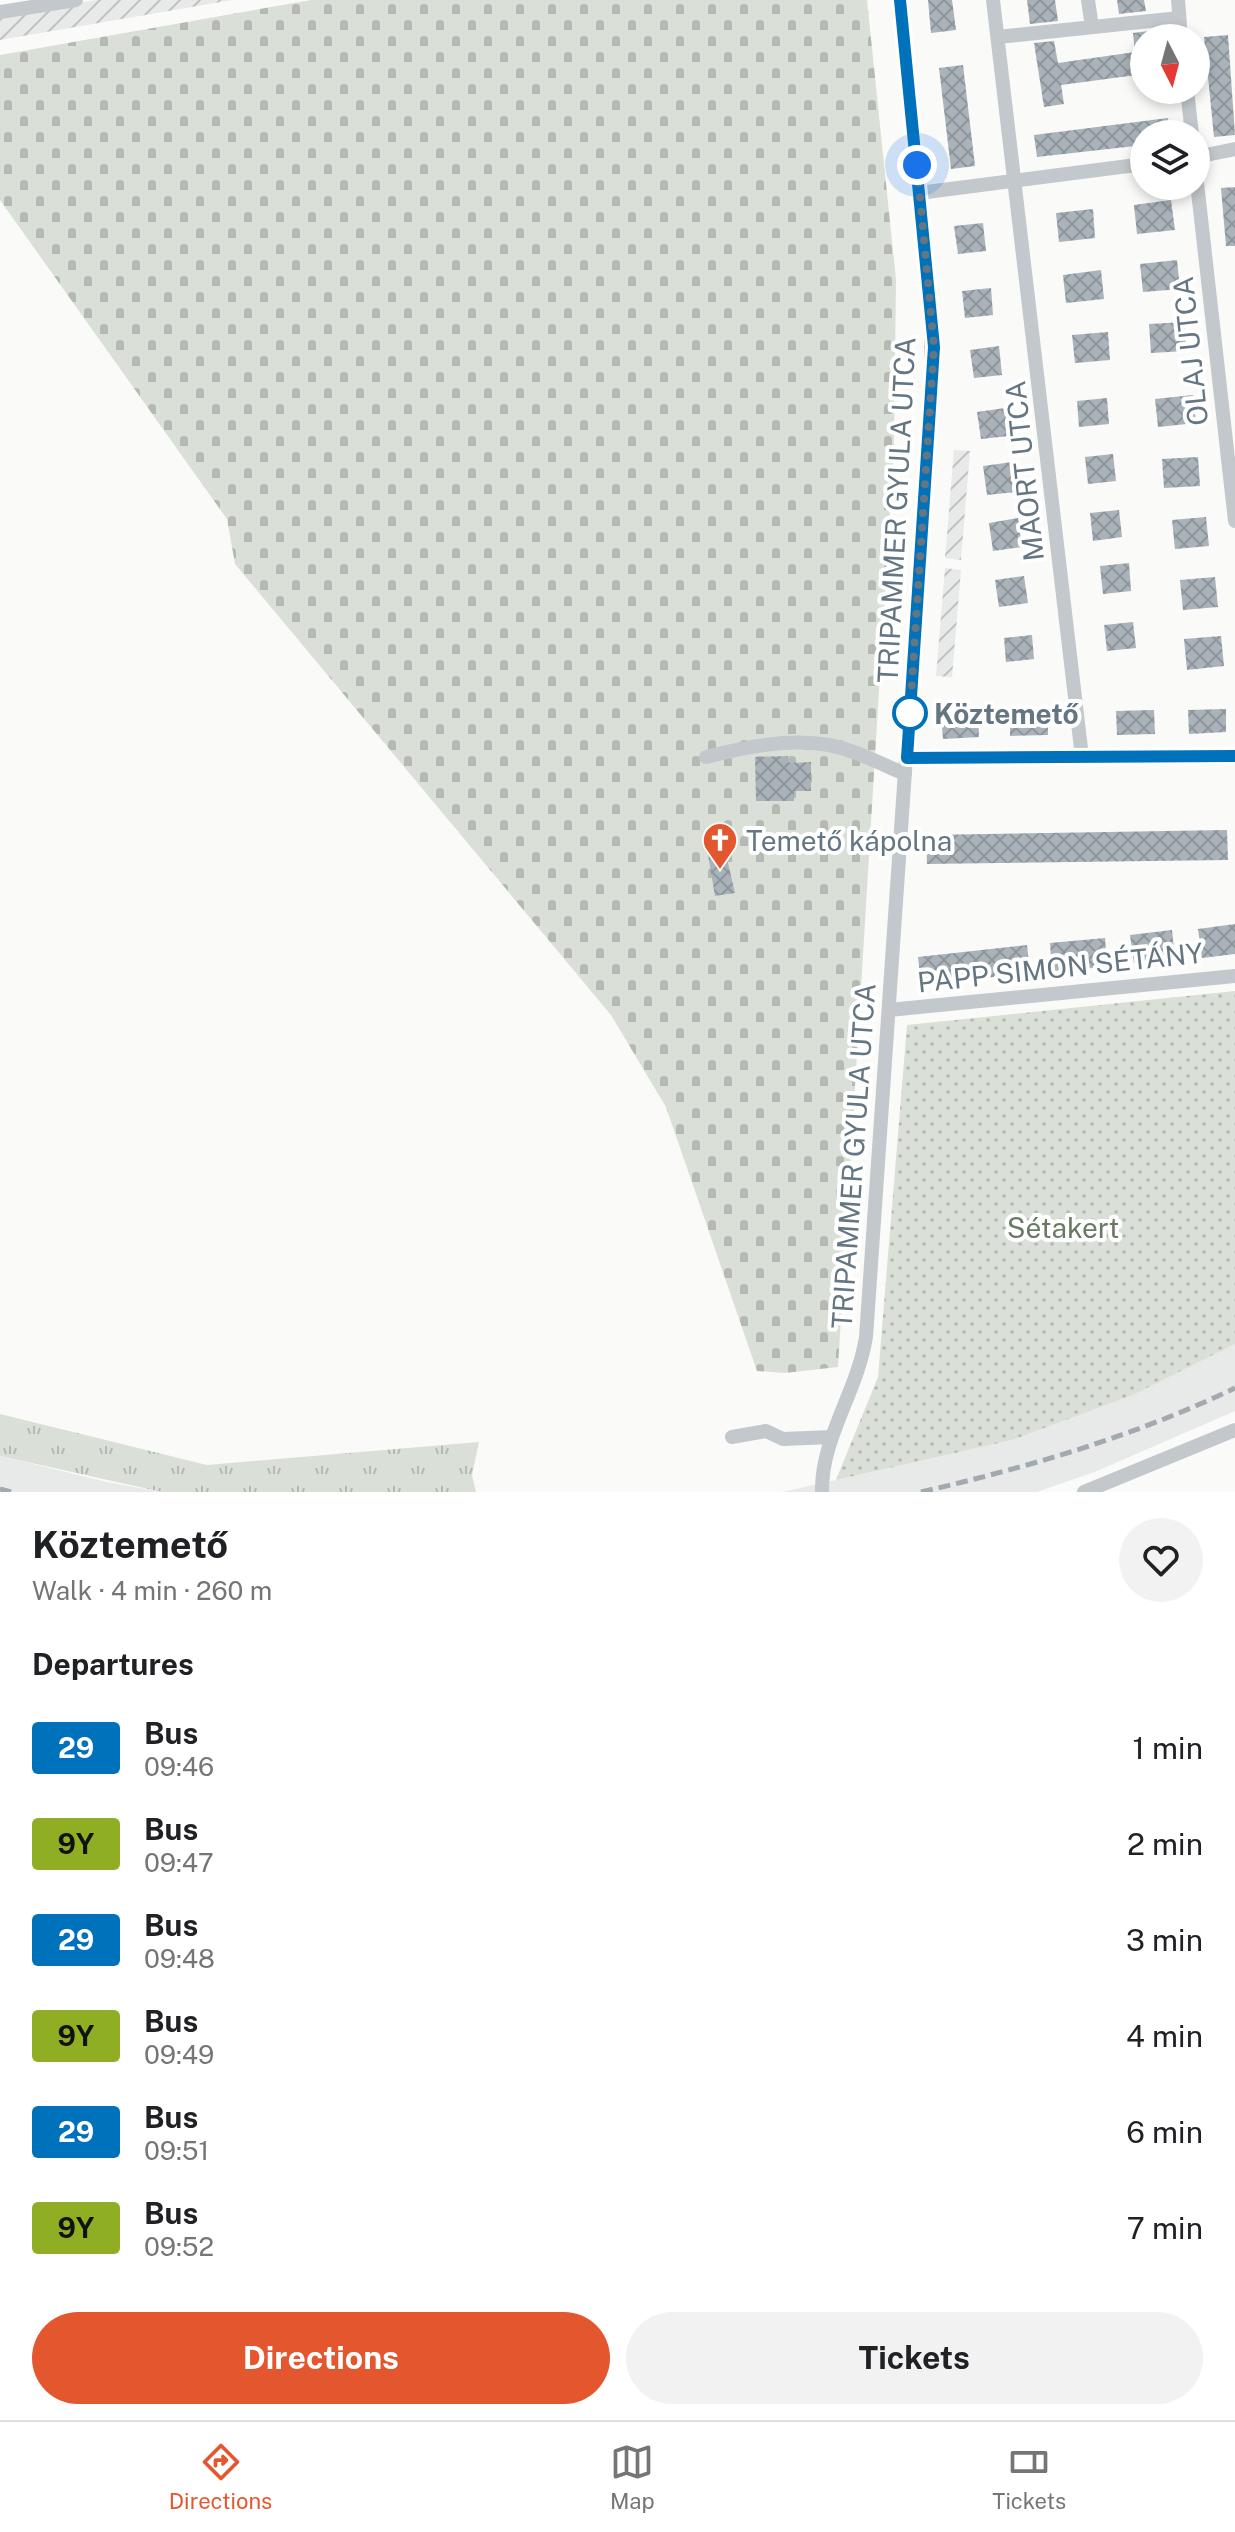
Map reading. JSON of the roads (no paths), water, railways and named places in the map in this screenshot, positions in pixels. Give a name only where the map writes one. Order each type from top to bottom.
[{"type":"street","points":[[0,12],[76,0]]},
{"type":"street","name":"TRIPAMMER GYULA UTCA","points":[[822,1492],[822,1468],[832,1437],[848,1404],[866,1337],[934,347],[900,0]]},
{"type":"street","points":[[993,0],[1015,180]]},
{"type":"street","points":[[1088,0],[1092,27]]},
{"type":"street","points":[[1178,0],[1180,24]]},
{"type":"street","points":[[998,37],[1179,18]]},
{"type":"street","points":[[1210,154],[1235,149]]},
{"type":"street","points":[[919,193],[1130,166]]},
{"type":"street","name":"MAORT UTCA","points":[[1015,180],[1082,757]]},
{"type":"street","name":"OLAJ UTCA","points":[[1199,200],[1235,521]]},
{"type":"street","points":[[706,757],[752,746],[800,742],[831,745],[906,766],[1082,757],[1235,756]]},
{"type":"street","name":"PAPP SIMON SÉTÁNY","points":[[889,1010],[1235,976]]},
{"type":"street","points":[[1084,1492],[1235,1430]]},
{"type":"street","points":[[732,1437],[766,1431],[783,1439],[832,1437]]},
{"type":"railway","points":[[921,1492],[1081,1449],[1159,1421],[1235,1388]]},
{"type":"railway","points":[[0,1489],[11,1492]]},
{"type":"place","name":"Köztemető","points":[[910,713]]},
{"type":"place","name":"Temető kápolna","points":[[720,871]]},
{"type":"park label","name":"Sétakert","points":[[1063,1227]]}]
